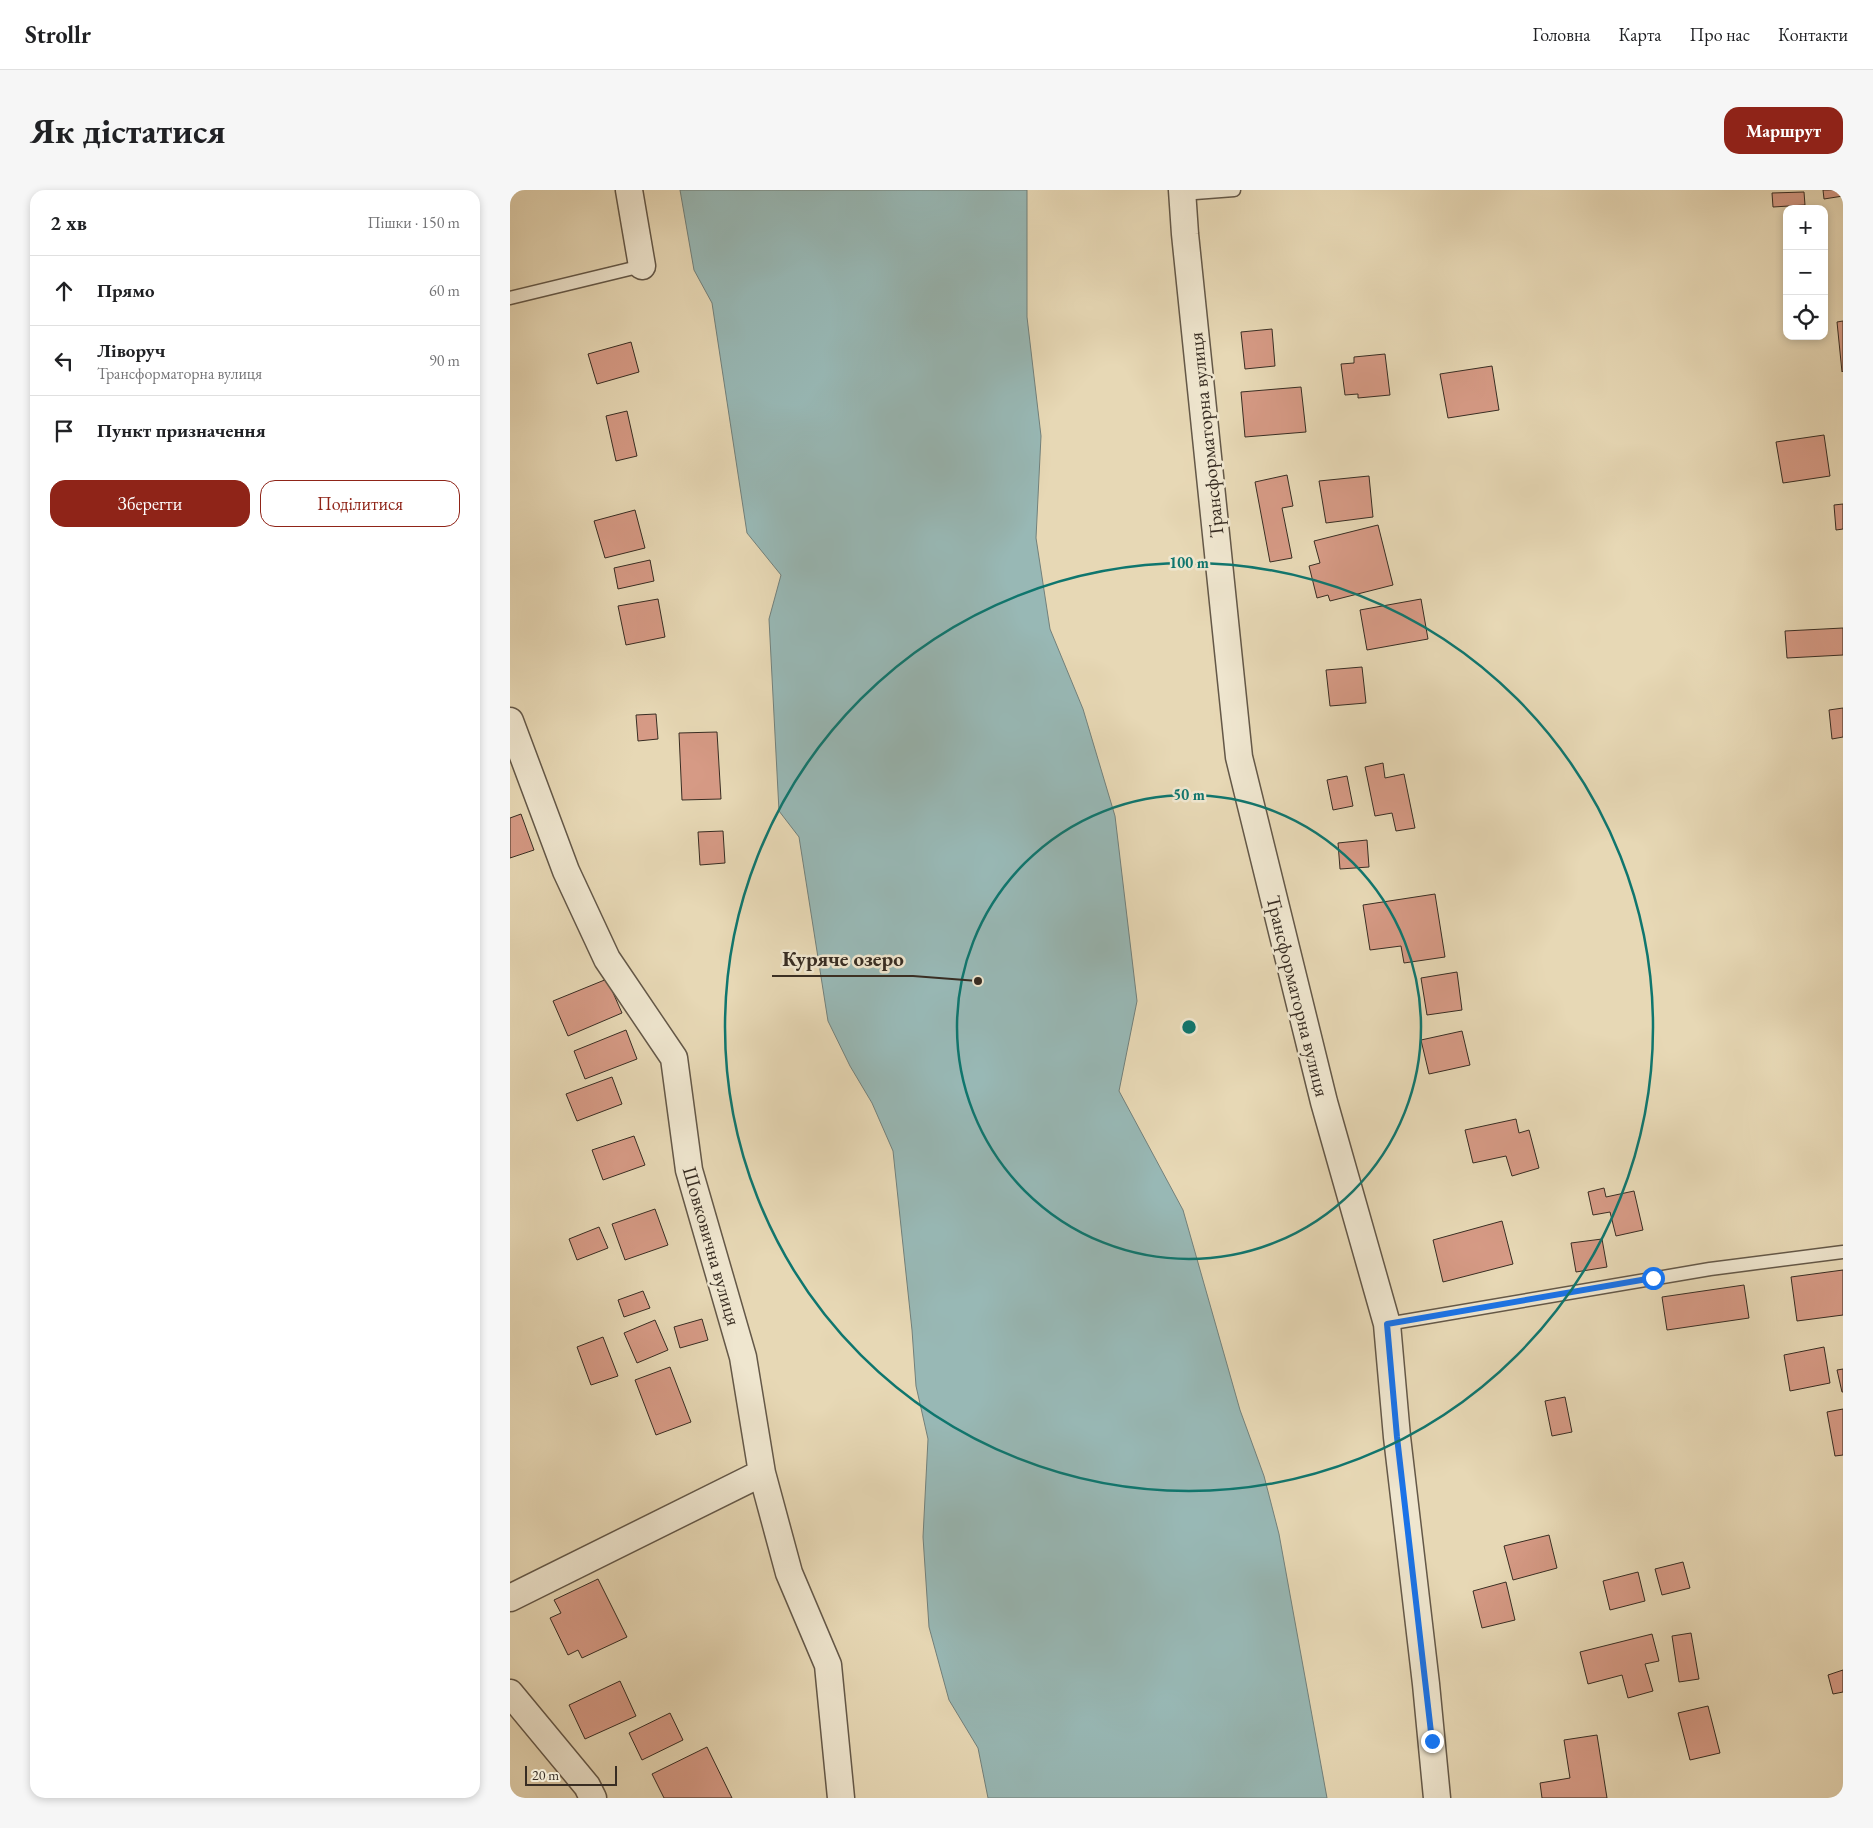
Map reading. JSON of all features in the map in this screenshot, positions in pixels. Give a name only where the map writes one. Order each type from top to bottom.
[{"type":"street","points":[[629,190],[642,266]]},
{"type":"street","name":"Трансформаторна вулиця","points":[[1182,192],[1239,756],[1324,1102],[1387,1324],[1397,1437],[1426,1684],[1437,1798]]},
{"type":"street","name":"Шовковична вулиця","points":[[510,721],[566,872],[607,959],[674,1058],[689,1170],[743,1357],[762,1473],[789,1573],[828,1665],[841,1798]]},
{"type":"street","points":[[510,1598],[762,1473]]},
{"type":"street","points":[[510,1692],[587,1786],[593,1798]]},
{"type":"lane","points":[[1182,192],[1234,190]]},
{"type":"lane","points":[[510,298],[642,266]]},
{"type":"lane","points":[[1387,1324],[1710,1269],[1843,1252]]},
{"type":"water","points":[[680,190],[1027,190],[1027,317],[1041,436],[1036,538],[1050,629],[1083,709],[1115,816],[1137,1001],[1119,1091],[1183,1210],[1240,1410],[1264,1476],[1279,1534],[1327,1798],[988,1798],[978,1748],[949,1700],[929,1627],[923,1537],[928,1439],[916,1386],[893,1151],[872,1103],[850,1066],[828,1021],[799,837],[779,811],[769,619],[781,575],[747,533],[712,303],[694,270]]},
{"type":"building","points":[[1823,190],[1843,190],[1843,196],[1824,199]]},
{"type":"building","points":[[1804,192],[1805,205],[1773,207],[1772,193]]},
{"type":"building","points":[[1843,321],[1843,371],[1842,372],[1837,322]]},
{"type":"building","points":[[1272,329],[1275,366],[1245,369],[1241,332]]},
{"type":"building","points":[[631,342],[639,372],[597,384],[588,354]]},
{"type":"building","points":[[1385,354],[1390,395],[1358,398],[1358,394],[1345,395],[1341,364],[1354,363],[1354,357]]},
{"type":"building","points":[[1492,366],[1499,410],[1448,418],[1440,374]]},
{"type":"building","points":[[1301,387],[1306,432],[1245,437],[1241,392]]},
{"type":"building","points":[[627,411],[637,456],[616,461],[606,416]]},
{"type":"building","points":[[1824,435],[1830,476],[1783,483],[1776,442]]},
{"type":"building","points":[[1287,475],[1293,506],[1282,508],[1292,558],[1270,562],[1255,482]]},
{"type":"building","points":[[1369,476],[1373,517],[1326,523],[1319,481]]},
{"type":"building","points":[[1843,504],[1843,529],[1836,530],[1834,505]]},
{"type":"building","points":[[635,510],[645,548],[605,558],[594,521]]},
{"type":"building","points":[[1378,525],[1393,585],[1330,601],[1328,595],[1317,598],[1309,566],[1320,563],[1314,541]]},
{"type":"building","points":[[650,560],[654,581],[618,589],[614,568]]},
{"type":"building","points":[[658,599],[665,637],[626,645],[618,606]]},
{"type":"building","points":[[1421,599],[1428,639],[1367,650],[1360,610]]},
{"type":"building","points":[[1843,628],[1843,655],[1787,658],[1785,631]]},
{"type":"building","points":[[1362,667],[1366,703],[1330,706],[1326,670]]},
{"type":"building","points":[[1843,708],[1843,737],[1832,739],[1829,710]]},
{"type":"building","points":[[656,714],[658,739],[638,741],[636,715]]},
{"type":"building","points":[[717,732],[721,799],[682,800],[679,733]]},
{"type":"building","points":[[1383,763],[1385,778],[1404,774],[1415,828],[1396,831],[1392,813],[1375,816],[1365,767]]},
{"type":"building","points":[[1347,776],[1353,806],[1333,810],[1327,780]]},
{"type":"building","points":[[521,814],[534,850],[510,858],[510,818]]},
{"type":"building","points":[[723,831],[725,863],[700,865],[698,832]]},
{"type":"building","points":[[1367,840],[1369,867],[1340,869],[1338,843]]},
{"type":"building","points":[[1435,894],[1445,957],[1404,963],[1401,946],[1370,950],[1363,905]]},
{"type":"building","points":[[1457,972],[1462,1010],[1427,1015],[1421,978]]},
{"type":"building","points":[[607,979],[622,1013],[568,1036],[553,1001]]},
{"type":"building","points":[[626,1030],[637,1059],[585,1079],[574,1051]]},
{"type":"building","points":[[1462,1031],[1470,1065],[1429,1074],[1421,1040]]},
{"type":"building","points":[[612,1077],[622,1104],[577,1121],[566,1094]]},
{"type":"building","points":[[1516,1119],[1519,1133],[1529,1130],[1539,1168],[1512,1176],[1506,1156],[1473,1163],[1465,1130]]},
{"type":"building","points":[[634,1136],[645,1165],[603,1180],[592,1150]]},
{"type":"building","points":[[1604,1188],[1606,1197],[1634,1191],[1643,1230],[1616,1236],[1610,1212],[1593,1215],[1588,1192]]},
{"type":"building","points":[[655,1209],[668,1245],[625,1260],[612,1224]]},
{"type":"building","points":[[1502,1221],[1513,1264],[1443,1282],[1433,1240]]},
{"type":"building","points":[[599,1227],[608,1248],[577,1260],[569,1239]]},
{"type":"building","points":[[1602,1239],[1607,1267],[1576,1272],[1571,1243]]},
{"type":"building","points":[[1843,1270],[1843,1315],[1797,1321],[1791,1277]]},
{"type":"building","points":[[1744,1285],[1749,1318],[1667,1330],[1662,1297]]},
{"type":"building","points":[[643,1291],[650,1308],[624,1317],[618,1300]]},
{"type":"building","points":[[702,1319],[708,1340],[680,1348],[674,1327]]},
{"type":"building","points":[[655,1320],[668,1350],[637,1363],[624,1333]]},
{"type":"building","points":[[603,1337],[618,1376],[591,1385],[577,1347]]},
{"type":"building","points":[[1824,1347],[1830,1383],[1790,1391],[1784,1355]]},
{"type":"building","points":[[670,1367],[691,1422],[656,1435],[635,1380]]},
{"type":"building","points":[[1843,1369],[1843,1392],[1842,1392],[1837,1370]]},
{"type":"building","points":[[1565,1397],[1572,1432],[1552,1436],[1545,1401]]},
{"type":"building","points":[[1843,1409],[1843,1455],[1835,1456],[1827,1412]]},
{"type":"building","points":[[1549,1535],[1557,1568],[1513,1580],[1504,1546]]},
{"type":"building","points":[[1683,1562],[1690,1588],[1662,1595],[1655,1569]]},
{"type":"building","points":[[1638,1572],[1645,1601],[1610,1610],[1603,1581]]},
{"type":"building","points":[[598,1579],[627,1637],[582,1658],[578,1650],[568,1655],[550,1618],[561,1613],[554,1600]]},
{"type":"building","points":[[1506,1582],[1515,1620],[1482,1628],[1473,1591]]},
{"type":"building","points":[[1691,1633],[1699,1679],[1679,1682],[1672,1636]]},
{"type":"building","points":[[1652,1634],[1659,1661],[1645,1664],[1653,1691],[1628,1698],[1622,1675],[1588,1684],[1580,1652]]},
{"type":"building","points":[[1843,1670],[1843,1692],[1833,1694],[1828,1675]]},
{"type":"building","points":[[620,1681],[636,1716],[585,1739],[569,1705]]},
{"type":"building","points":[[1708,1706],[1720,1753],[1690,1760],[1678,1713]]},
{"type":"building","points":[[670,1713],[683,1740],[642,1760],[629,1733]]},
{"type":"building","points":[[1597,1735],[1607,1798],[1542,1798],[1540,1783],[1570,1778],[1564,1740]]},
{"type":"building","points":[[707,1747],[732,1798],[664,1798],[652,1774]]},
{"type":"place","name":"Куряче озеро","points":[[978,981]]},
{"type":"route","points":[[1432,1741],[1397,1437],[1387,1324],[1653,1278]]}]
